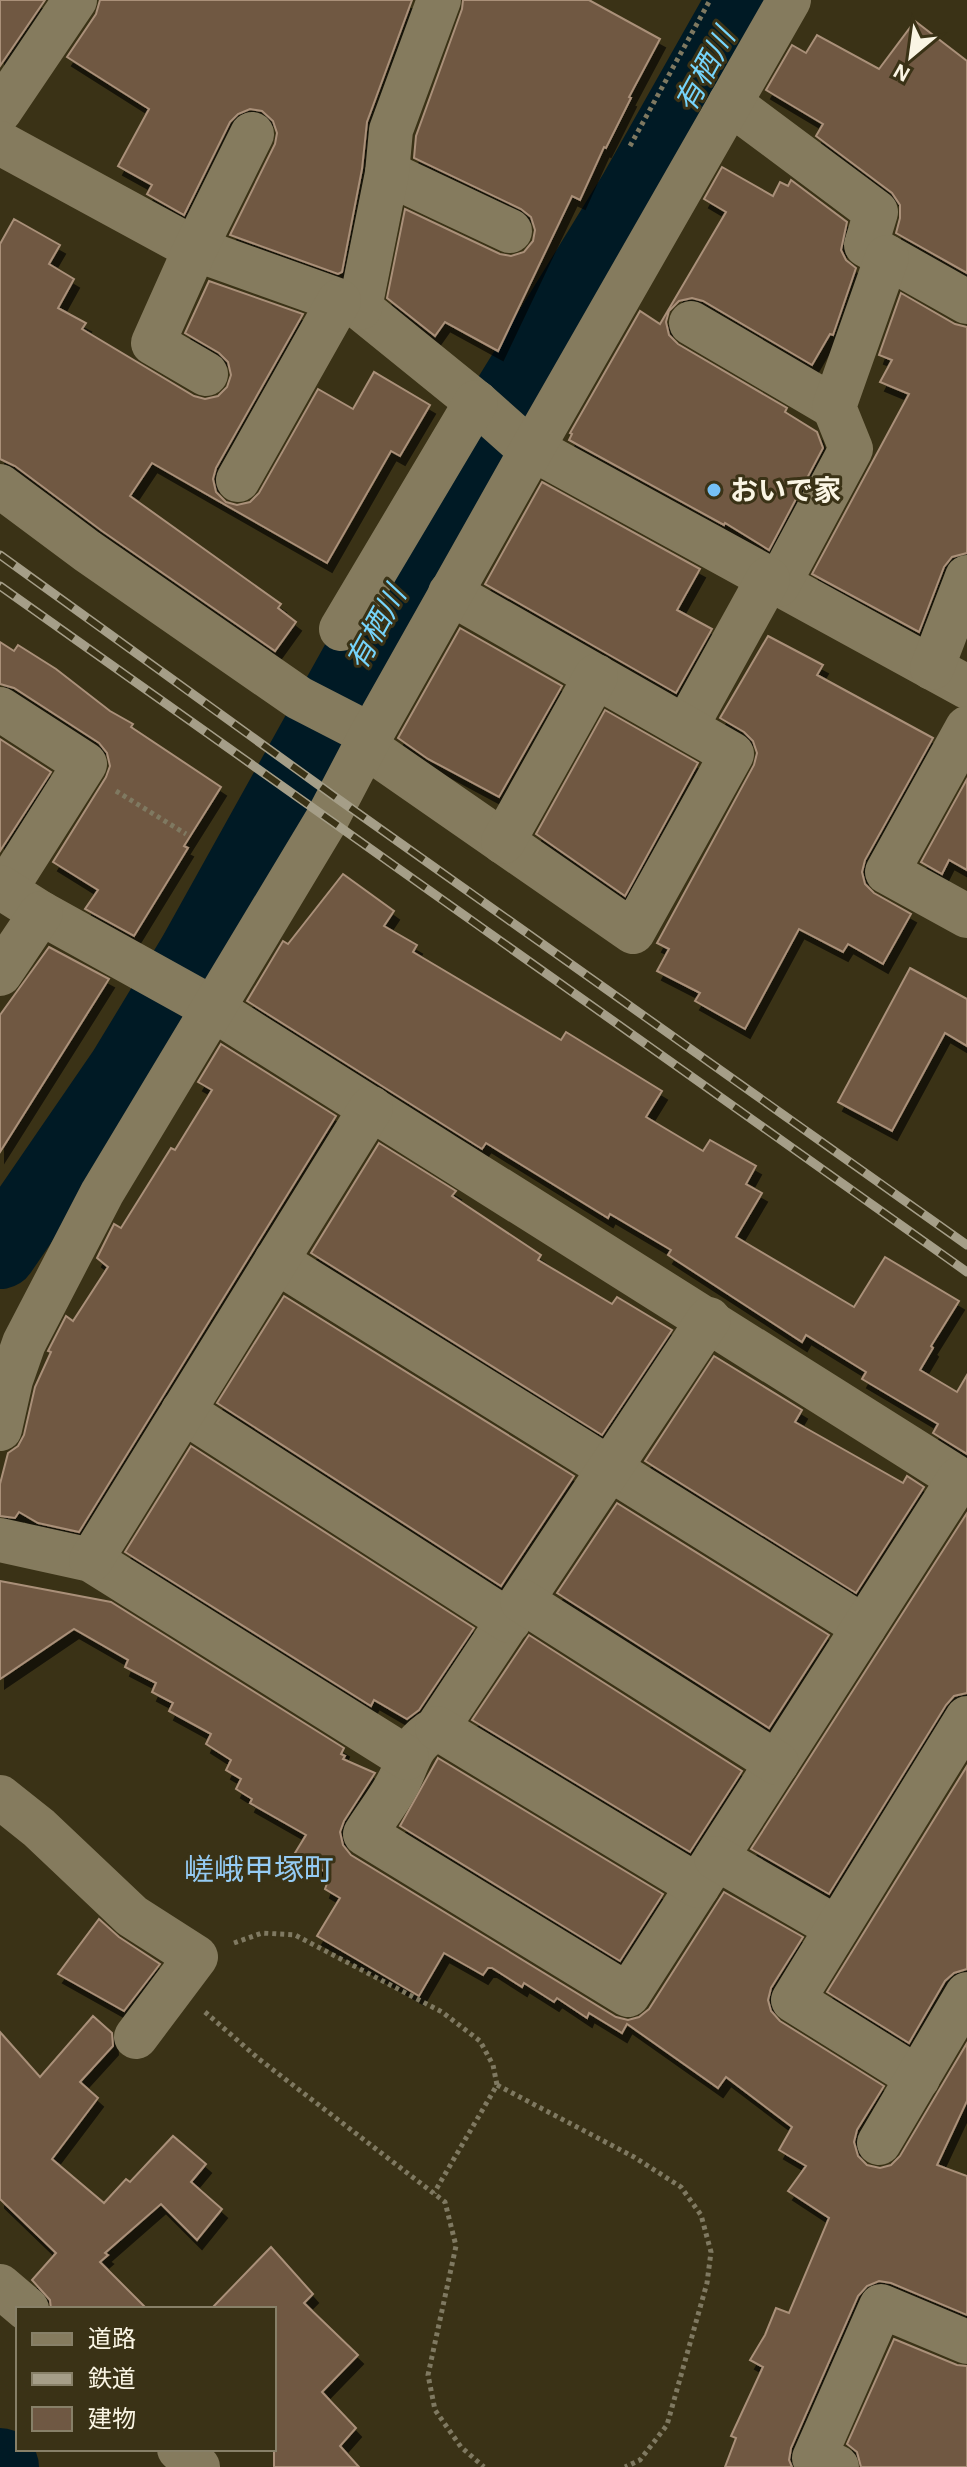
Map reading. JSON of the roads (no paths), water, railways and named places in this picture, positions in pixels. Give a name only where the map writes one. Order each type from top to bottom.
[{"type":"street","points":[[0,111],[75,0]]},
{"type":"street","points":[[238,480],[349,304],[387,173],[391,130],[439,0]]},
{"type":"street","points":[[0,1429],[11,1380],[24,1343],[102,1193],[209,1007],[327,819],[364,737],[450,593],[527,446],[789,0]]},
{"type":"street","points":[[730,103],[876,212],[866,245],[967,302]]},
{"type":"street","points":[[206,374],[153,343],[252,134]]},
{"type":"street","points":[[0,143],[195,249],[349,304],[476,402],[527,446],[949,678],[967,577]]},
{"type":"street","points":[[387,173],[510,231]]},
{"type":"street","points":[[834,407],[887,257]]},
{"type":"street","points":[[686,727],[851,449],[834,407],[691,323]]},
{"type":"street","points":[[341,629],[476,402]]},
{"type":"street","points":[[0,486],[87,551],[306,702],[364,737],[503,842],[633,932],[732,754],[450,593]]},
{"type":"street","points":[[503,842],[596,676]]},
{"type":"street","points":[[0,709],[85,764],[16,897],[0,974]]},
{"type":"street","points":[[967,728],[887,872],[967,916]]},
{"type":"street","points":[[16,897],[209,1007],[709,1319],[963,1481],[864,1627],[628,1995],[365,1834],[399,1779],[407,1758],[421,1738],[437,1728],[709,1319]]},
{"type":"street","points":[[91,1560],[371,1108]]},
{"type":"street","points":[[276,1261],[864,1627]]},
{"type":"street","points":[[183,1411],[777,1763]]},
{"type":"street","points":[[0,1540],[91,1560],[407,1758]]},
{"type":"street","points":[[918,2078],[793,2000],[967,1718]]},
{"type":"street","points":[[437,1728],[707,1872],[837,1928]]},
{"type":"street","points":[[0,1797],[39,1828],[185,1971],[136,2037]]},
{"type":"street","points":[[879,2143],[967,1994]]},
{"type":"street","points":[[0,2286],[25,2307]]},
{"type":"street","points":[[837,2467],[814,2458],[881,2306],[967,2342]]},
{"type":"street","points":[[181,2451],[198,2467]]},
{"type":"waterway","name":"有栖川","points":[[0,1252],[125,1070],[194,956],[464,471],[635,193],[744,0]]},
{"type":"railway","points":[[0,555],[967,1245]]},
{"type":"railway","points":[[0,586],[967,1272]]},
{"type":"place","name":"おいで家","points":[[714,490]]},
{"type":"district","name":"嵯峨甲塚町","points":[[259,1870]]}]
